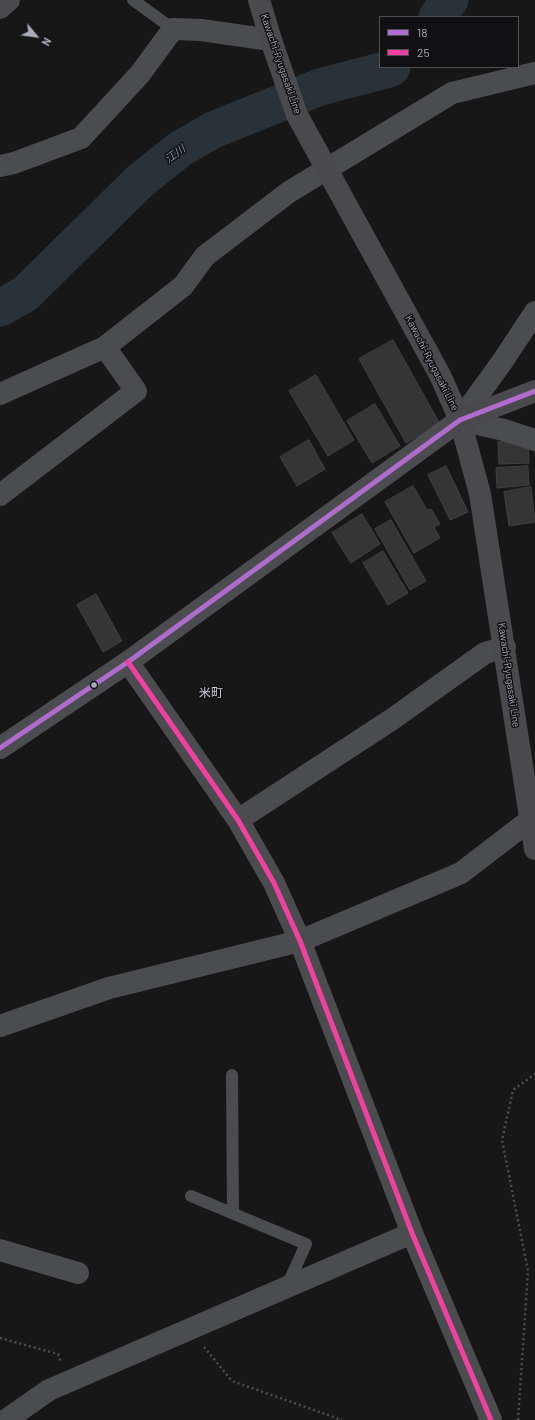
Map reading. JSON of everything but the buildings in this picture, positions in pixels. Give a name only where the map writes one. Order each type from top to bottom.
[{"type":"main road","points":[[0,8],[9,0]]},
{"type":"main road","name":"Kawachi-Ryugasaki Line","points":[[259,0],[297,115],[440,375],[460,420],[480,494],[505,647],[535,849]]},
{"type":"main road","points":[[460,420],[535,391]]},
{"type":"street","points":[[0,166],[14,163],[81,138],[140,74],[173,29],[201,30],[271,40]]},
{"type":"street","points":[[0,394],[21,386],[105,347],[183,286],[205,256],[289,192],[452,93],[535,74]]},
{"type":"street","points":[[0,748],[128,662],[460,420],[502,362],[535,312]]},
{"type":"street","points":[[0,495],[136,391],[105,347]]},
{"type":"street","points":[[460,420],[504,430],[535,440]]},
{"type":"street","points":[[238,820],[391,720],[485,653],[505,647]]},
{"type":"street","points":[[128,662],[238,820],[274,883],[300,941],[412,1233],[491,1420]]},
{"type":"street","points":[[0,1026],[109,988],[300,941],[461,873],[530,820]]},
{"type":"street","points":[[6,1420],[48,1390],[412,1233]]},
{"type":"street","points":[[0,1250],[78,1273]]},
{"type":"lane","points":[[133,0],[173,29]]},
{"type":"lane","points":[[232,1075],[233,1213]]},
{"type":"lane","points":[[191,1196],[306,1244],[287,1287]]},
{"type":"path","points":[[518,1420],[528,1271],[502,1140],[513,1090],[535,1074]]},
{"type":"path","points":[[190,1329],[232,1381],[342,1420]]},
{"type":"path","points":[[0,1338],[58,1354],[66,1383]]},
{"type":"waterway","name":"江川","points":[[438,16],[450,0]]},
{"type":"waterway","name":"江川","points":[[0,308],[25,294],[140,181],[180,149],[213,130],[320,87],[390,68]]},
{"type":"transit line","name":"18","points":[[0,748],[128,662],[460,420],[535,391]]},
{"type":"transit line","name":"25","points":[[128,662],[238,820],[274,883],[300,941],[412,1233],[491,1420]]},
{"type":"district","name":"米町","points":[[211,693]]}]
